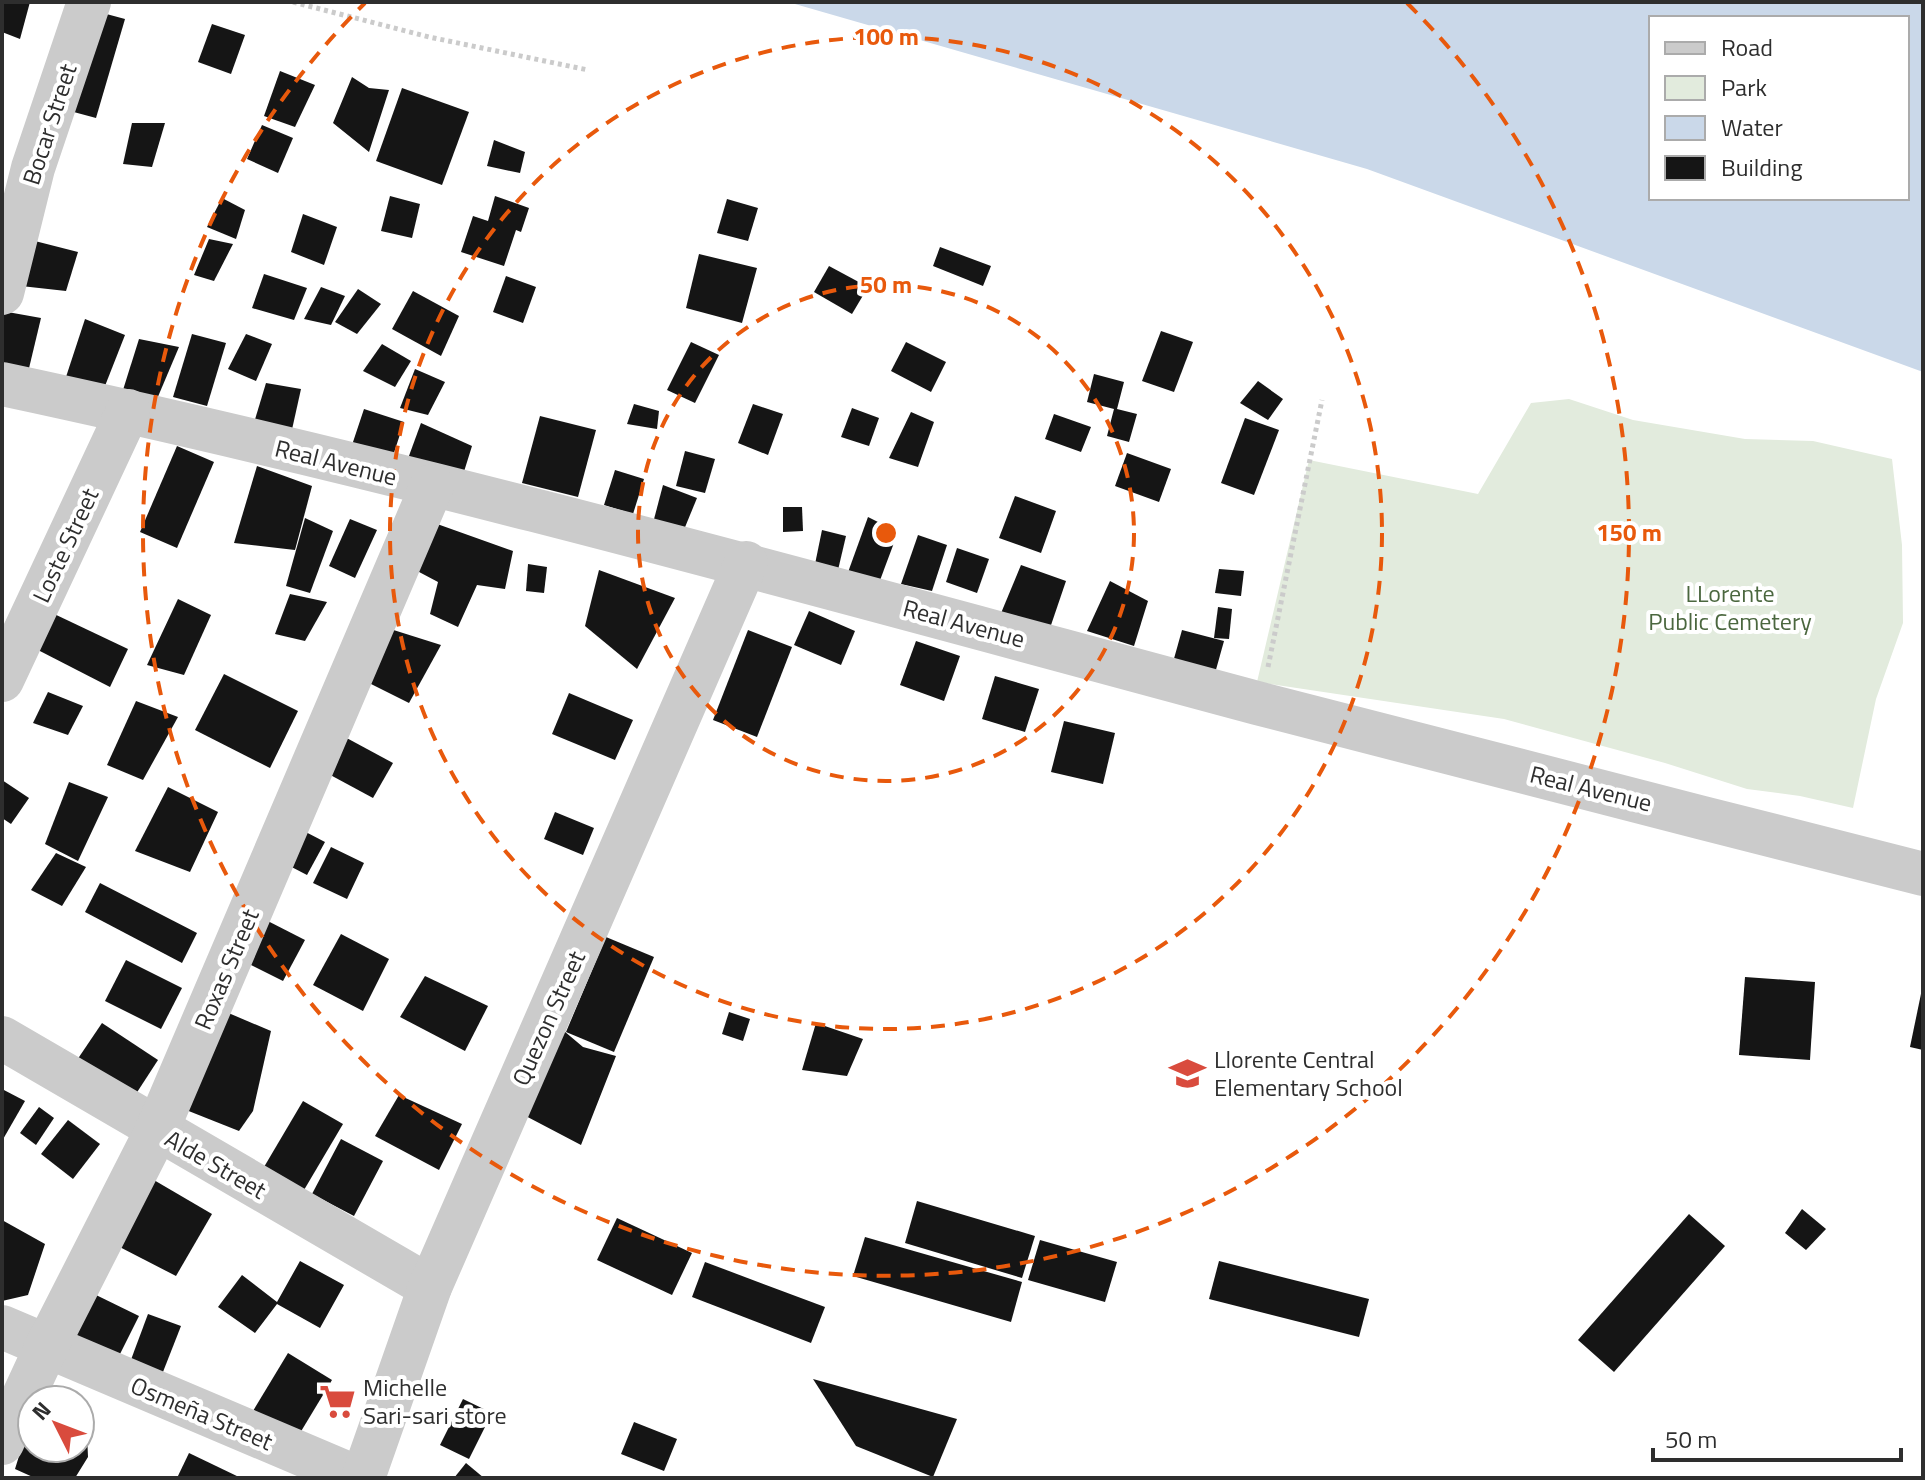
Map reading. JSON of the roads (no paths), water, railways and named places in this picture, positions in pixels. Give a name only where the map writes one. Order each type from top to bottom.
[{"type":"street","name":"Bocar Street","points":[[2,293],[33,168],[89,2]]},
{"type":"street","name":"Real Avenue","points":[[2,384],[128,411],[746,563],[1260,703],[1923,874]]},
{"type":"street","name":"Loste Street","points":[[2,680],[128,411]]},
{"type":"street","name":"Roxas Street","points":[[2,1443],[46,1348],[157,1130],[432,486]]},
{"type":"street","name":"Quezon Street","points":[[360,1478],[430,1287],[746,563]]},
{"type":"street","name":"Alde Street","points":[[2,1038],[430,1287]]},
{"type":"street","name":"Osmeña Street","points":[[2,1327],[360,1478]]},
{"type":"water","points":[[788,2],[1923,2],[1923,372],[1367,169]]},
{"type":"place","name":"Llorente Central Elementary School","points":[[1188,1073]]},
{"type":"place","name":"Michelle Sari-sari store","points":[[337,1401]]},
{"type":"park label","name":"LLorente Public Cemetery","points":[[1730,607]]}]
